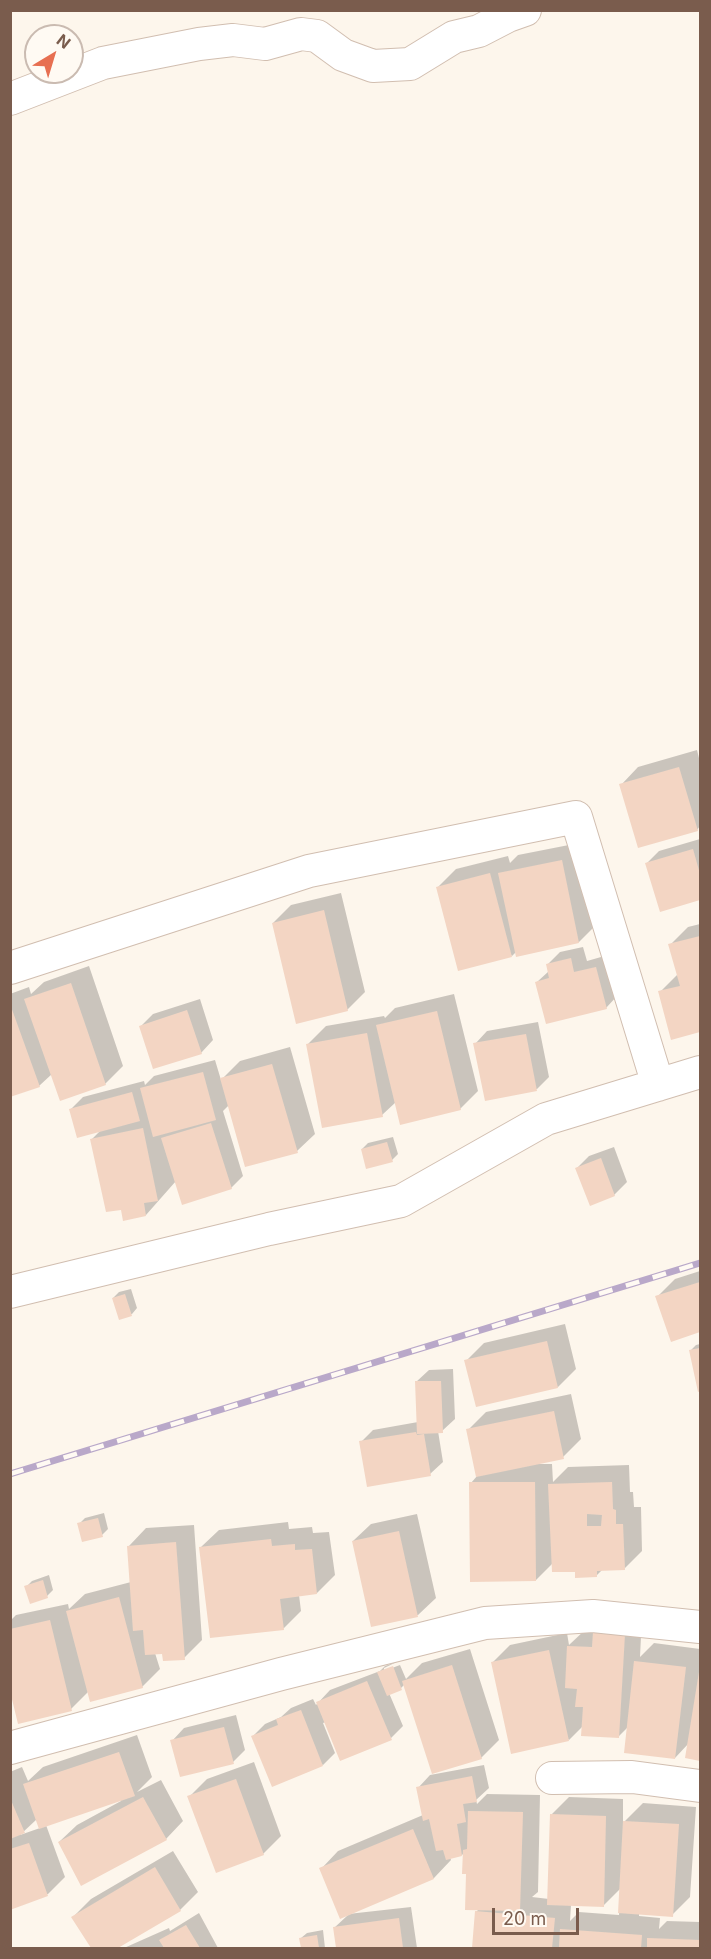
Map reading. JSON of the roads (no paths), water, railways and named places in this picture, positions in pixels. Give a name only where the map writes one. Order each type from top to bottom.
[{"type":"street","points":[[10,99],[103,63],[199,44],[233,40],[265,44],[301,34],[317,36],[343,55],[373,66],[410,64],[454,37],[479,30],[525,10]]},
{"type":"street","points":[[10,968],[309,871],[576,817],[658,1085]]},
{"type":"street","points":[[10,1292],[269,1229],[401,1201],[546,1119],[700,1072]]},
{"type":"street","points":[[10,1748],[281,1674],[485,1623],[593,1616],[700,1627]]},
{"type":"street","points":[[552,1778],[632,1777],[700,1786]]},
{"type":"railway","points":[[10,1474],[700,1263]]}]
